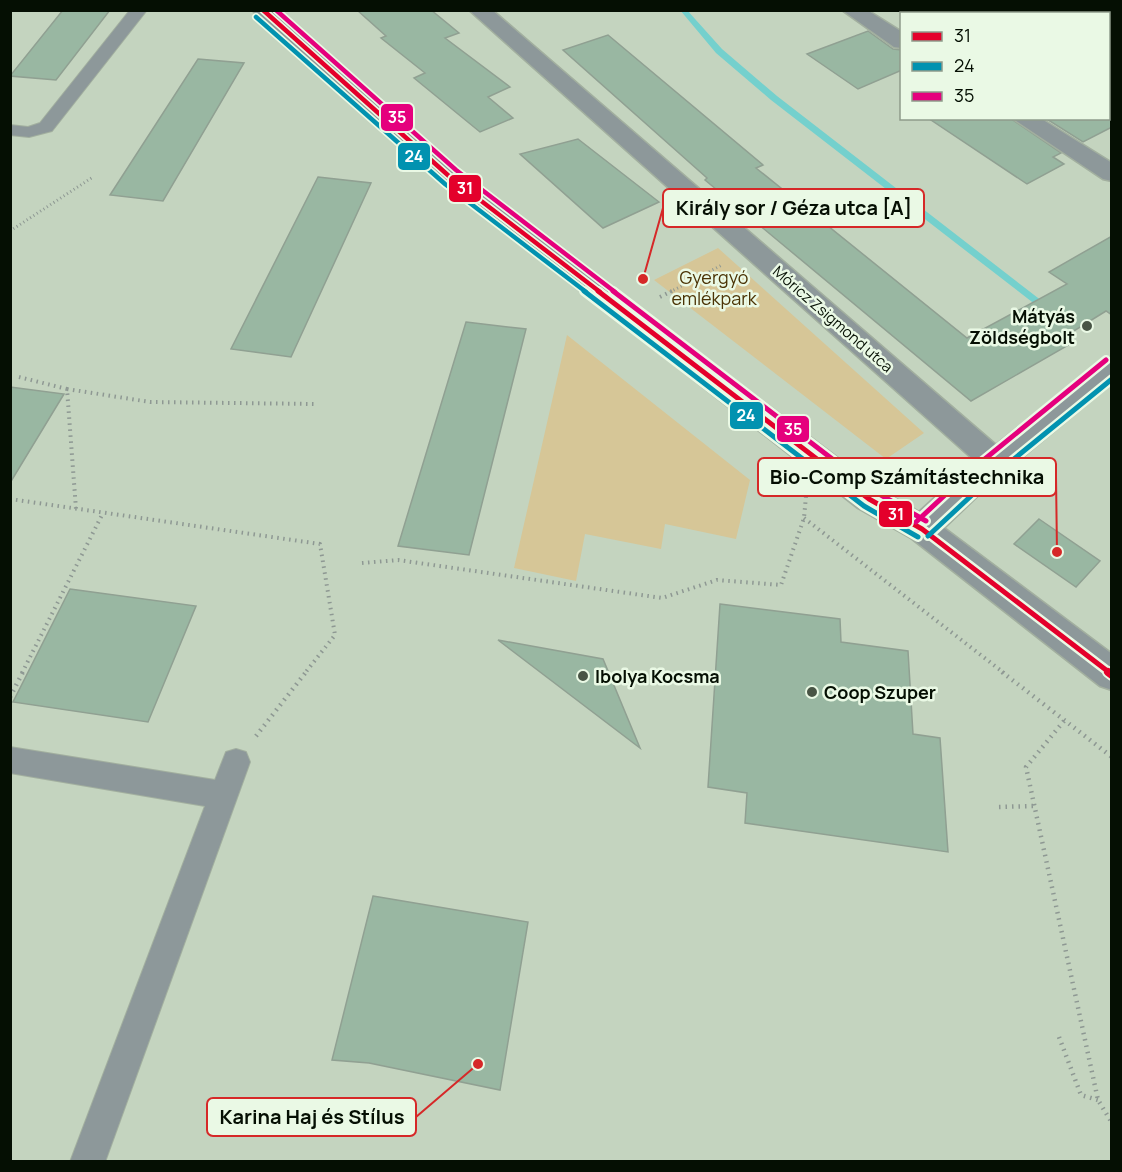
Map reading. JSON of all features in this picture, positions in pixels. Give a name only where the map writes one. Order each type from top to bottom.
[{"type":"street","points":[[262,10],[450,177],[869,499],[922,529],[1112,675]]},
{"type":"street","name":"Móricz Zsigmond utca","points":[[479,10],[996,462]]},
{"type":"street","points":[[852,10],[900,41]]},
{"type":"street","points":[[1026,120],[1112,174]]},
{"type":"street","points":[[922,529],[950,501],[1112,367]]},
{"type":"lane","points":[[10,130],[29,132],[46,127],[139,10]]},
{"type":"lane","points":[[10,760],[223,795]]},
{"type":"lane","points":[[87,1161],[236,762]]},
{"type":"path","points":[[10,231],[93,177]]},
{"type":"path","points":[[627,314],[752,249]]},
{"type":"path","points":[[19,377],[67,389],[150,402],[315,404]]},
{"type":"path","points":[[67,389],[76,509]]},
{"type":"path","points":[[362,563],[398,560],[662,598],[717,580],[781,585],[804,518],[807,484]]},
{"type":"path","points":[[10,499],[320,544],[335,636],[236,762]]},
{"type":"path","points":[[10,697],[103,513]]},
{"type":"path","points":[[804,518],[1112,757]]},
{"type":"path","points":[[1064,721],[1026,767],[1098,1100],[1112,1123]]},
{"type":"path","points":[[999,807],[1033,806]]},
{"type":"path","points":[[1059,1037],[1081,1095],[1098,1100]]},
{"type":"green space","name":"Gyergyó emlékpark","points":[[718,248],[924,433],[886,459],[654,280]]},
{"type":"green space","points":[[567,335],[750,480],[736,539],[665,524],[661,549],[585,534],[576,581],[514,568]]},
{"type":"building","points":[[63,10],[110,10],[56,80],[10,76]]},
{"type":"building","points":[[357,10],[431,10],[459,33],[445,38],[510,87],[488,97],[513,118],[480,132],[414,78],[425,73],[381,38],[386,36]]},
{"type":"building","points":[[868,31],[893,49],[900,50],[900,71],[858,89],[807,54]]},
{"type":"building","points":[[608,35],[763,165],[756,168],[967,338],[1067,284],[1049,272],[1112,236],[1112,315],[1106,311],[1064,337],[1072,343],[971,401],[705,180],[707,178],[563,50]]},
{"type":"building","points":[[198,59],[244,63],[163,201],[110,195]]},
{"type":"building","points":[[1112,118],[1112,127],[1083,142],[1048,120],[1110,120]]},
{"type":"building","points":[[931,120],[1013,120],[1061,153],[1053,157],[1064,164],[1027,184]]},
{"type":"building","points":[[578,139],[659,202],[603,228],[520,154]]},
{"type":"building","points":[[318,177],[371,183],[291,357],[231,349]]},
{"type":"building","points":[[466,322],[526,329],[469,555],[398,546]]},
{"type":"building","points":[[10,387],[64,394],[10,483]]},
{"type":"building","points":[[1039,519],[1100,561],[1076,587],[1014,544]]},
{"type":"building","points":[[70,589],[196,606],[148,722],[13,702]]},
{"type":"building","name":"Coop Szuper","points":[[720,604],[840,619],[841,642],[908,651],[913,734],[940,738],[948,852],[745,823],[747,793],[708,787]]},
{"type":"building","points":[[498,640],[603,659],[640,748]]},
{"type":"building","points":[[373,896],[528,922],[500,1090],[369,1063],[332,1060]]},
{"type":"waterway","points":[[683,10],[719,51],[774,98],[1048,310]]},
{"type":"transit line","name":"31","points":[[263,10],[450,177],[869,499],[922,529],[1112,675]]},
{"type":"transit line","name":"35","points":[[276,10],[456,170],[874,491],[926,521]]},
{"type":"transit line","name":"24","points":[[256,17],[445,184],[864,506],[918,537]]},
{"type":"transit line","name":"35","points":[[916,522],[975,467],[1106,360]]},
{"type":"transit line","name":"24","points":[[928,536],[987,481],[1112,379]]},
{"type":"place","name":"Király sor / Géza utca [A]","points":[[643,279]]},
{"type":"place","name":"Mátyás Zöldségbolt","points":[[1087,326]]},
{"type":"place","name":"Bio-Comp Számítástechnika","points":[[1057,552]]},
{"type":"place","name":"Ibolya Kocsma","points":[[583,676]]},
{"type":"place","name":"Coop Szuper","points":[[812,692]]},
{"type":"place","name":"Karina Haj és Stílus","points":[[478,1064]]}]
